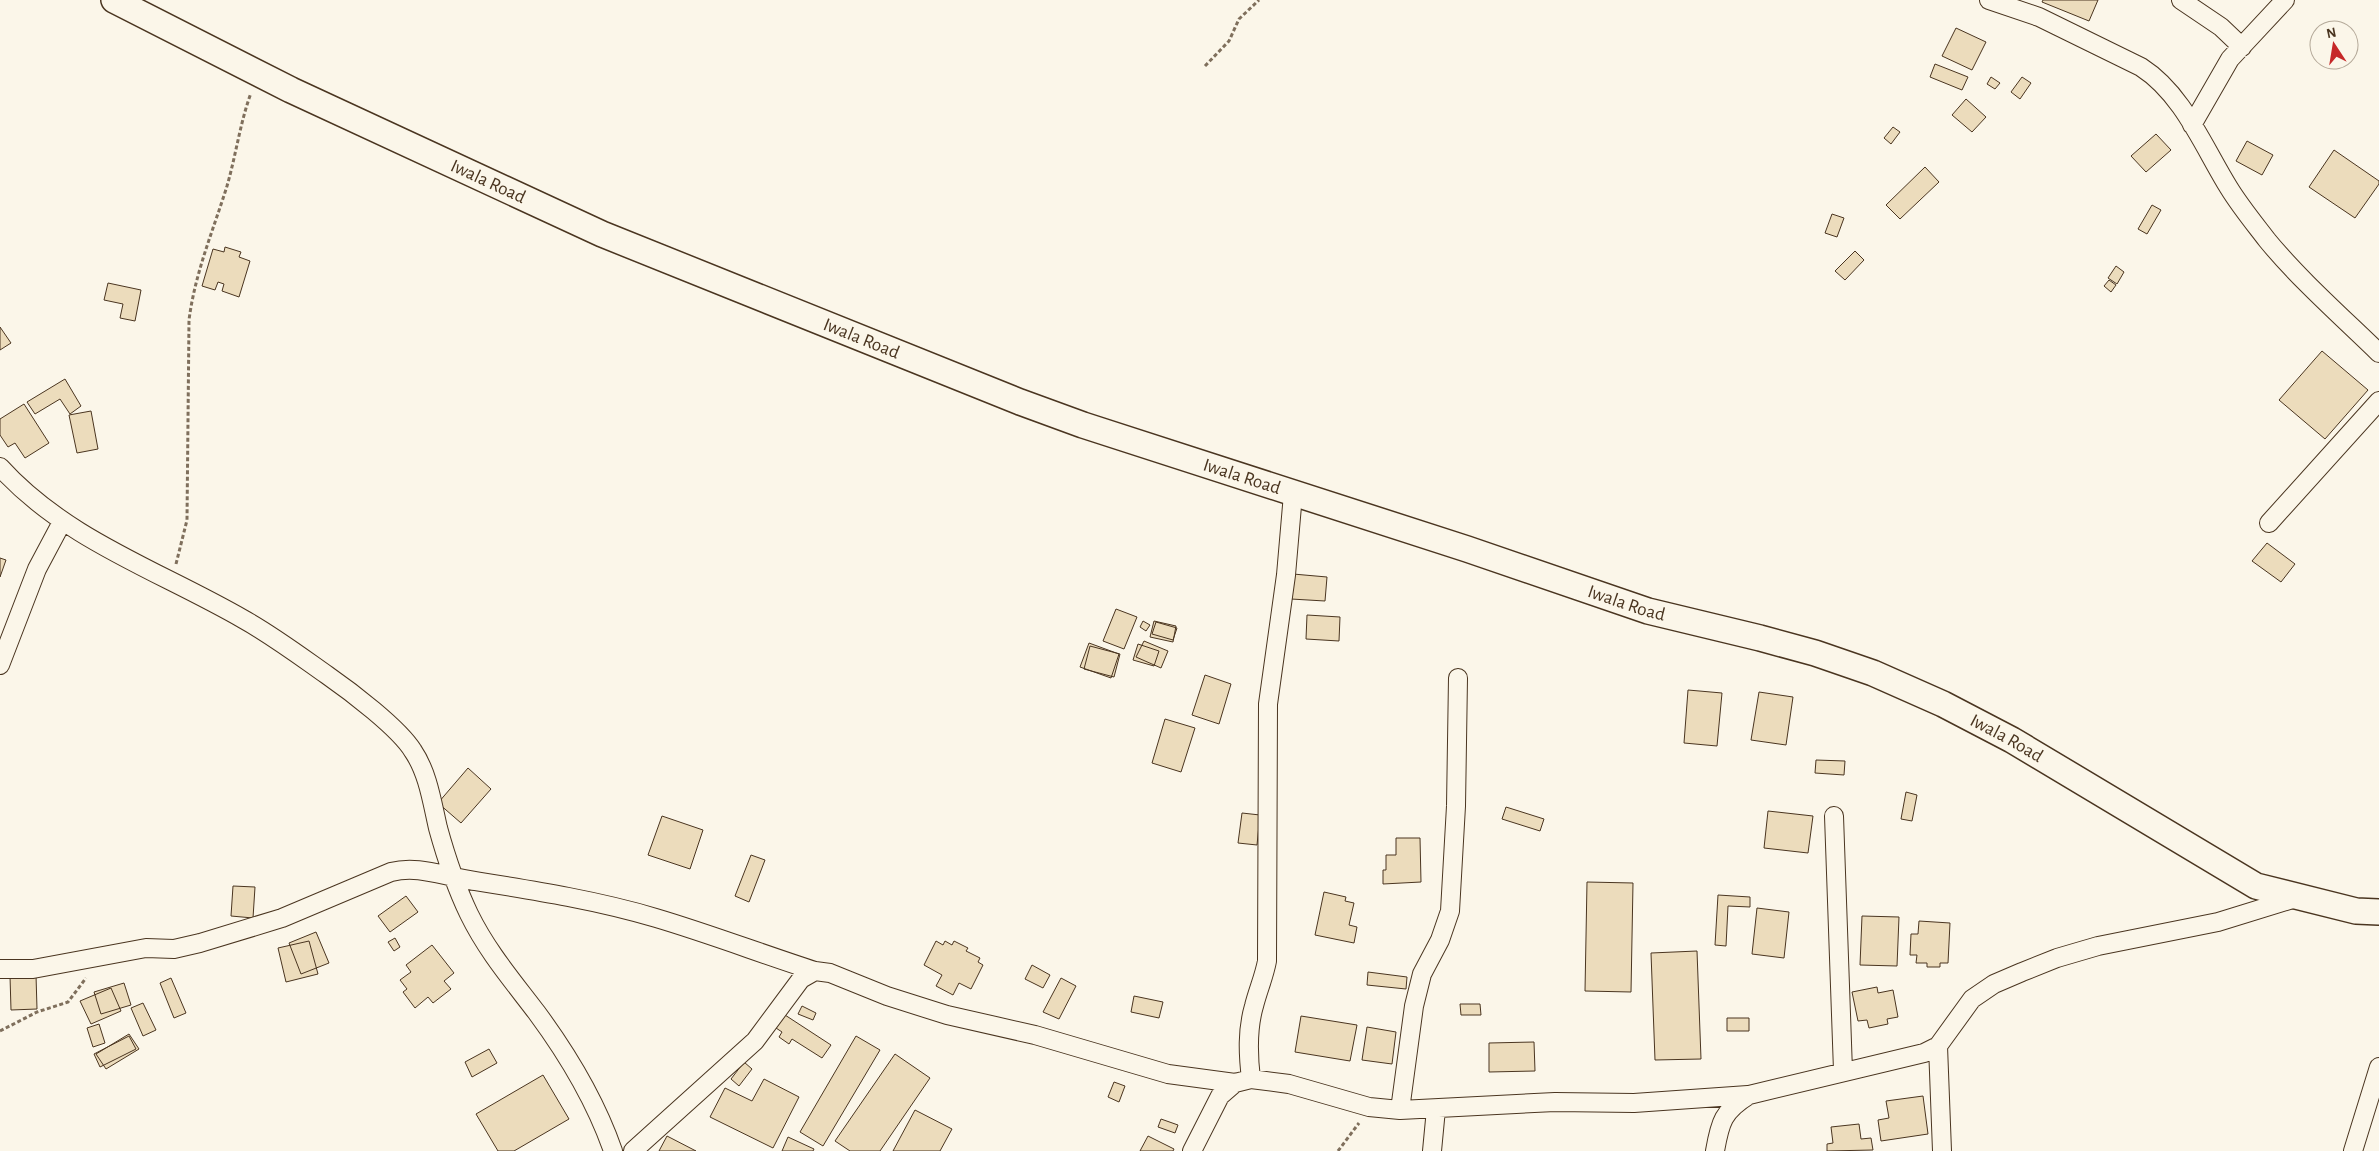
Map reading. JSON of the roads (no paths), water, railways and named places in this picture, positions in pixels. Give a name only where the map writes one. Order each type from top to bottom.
[{"type":"street","name":"Iwala Road","points":[[114,0],[363,124],[602,234],[1084,426],[1467,549],[1648,611],[1815,653],[1873,673],[1943,704],[2012,740],[2256,886],[2356,911],[2379,912]]},
{"type":"street","points":[[1988,0],[2039,17],[2140,66],[2166,88],[2192,125],[2230,189],[2268,241],[2379,353]]},
{"type":"street","points":[[2180,0],[2220,28],[2242,47]]},
{"type":"street","points":[[2192,125],[2230,59],[2285,0]]},
{"type":"street","points":[[2269,523],[2379,401]]},
{"type":"street","points":[[0,467],[38,504],[62,522],[244,619],[329,677],[403,737],[414,751],[424,772],[454,878],[468,912],[483,940],[561,1048],[585,1088],[606,1129],[613,1151]]},
{"type":"street","points":[[1192,1151],[1220,1096],[1243,1081],[1254,1005],[1264,978],[1267,961],[1268,704],[1286,575],[1293,494]]},
{"type":"street","points":[[0,665],[37,570],[62,522]]},
{"type":"street","points":[[1400,1110],[1406,1052],[1420,982],[1445,928],[1450,911],[1456,806],[1458,678]]},
{"type":"street","points":[[1834,816],[1843,1071]]},
{"type":"street","points":[[0,969],[21,971],[95,959],[146,948],[174,949],[200,943],[282,918],[317,902],[405,868],[419,869],[454,878],[628,911],[690,929],[815,971],[830,973],[887,996],[947,1015],[1035,1036],[1168,1074],[1289,1084],[1368,1107],[1400,1110],[1555,1102],[1634,1103],[1750,1095],[1924,1052],[1938,1046],[1972,999],[1994,984],[2022,972],[2057,958],[2098,946],[2218,922],[2299,897]]},
{"type":"street","points":[[633,1151],[754,1041],[801,979],[815,971]]},
{"type":"street","points":[[1938,1046],[1942,1151]]},
{"type":"street","points":[[2353,1151],[2379,1067]]},
{"type":"street","points":[[1715,1151],[1720,1124],[1725,1114],[1735,1104],[1750,1095]]},
{"type":"street","points":[[1432,1151],[1436,1109]]}]
